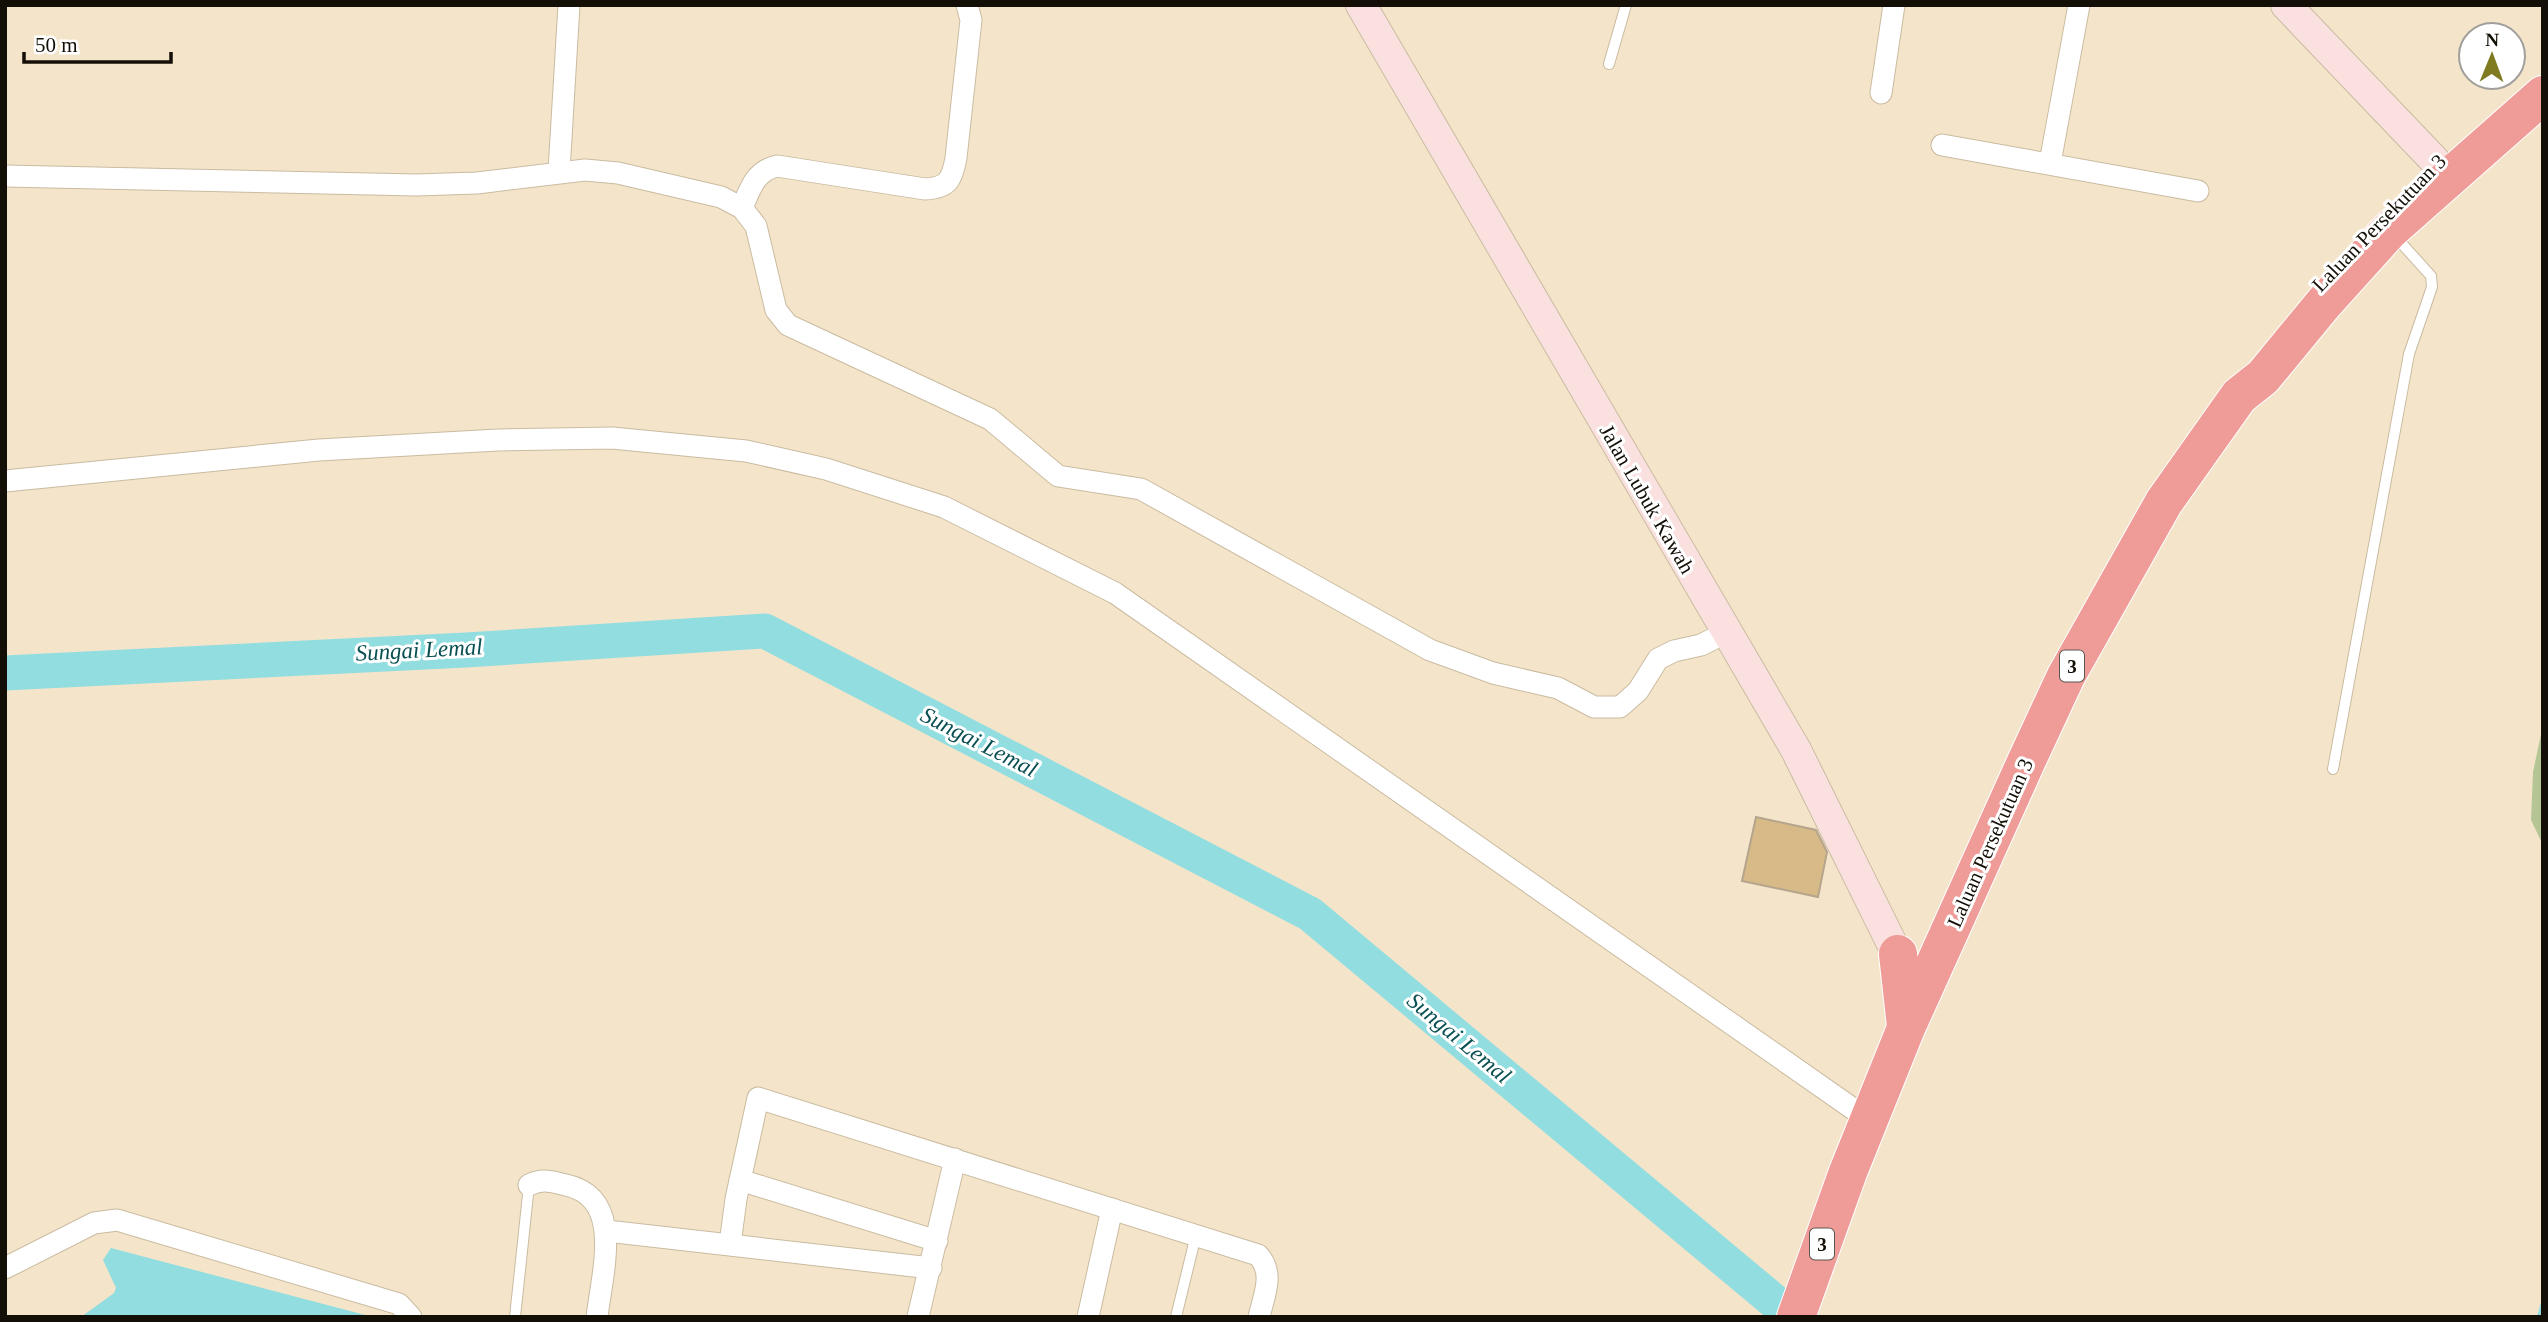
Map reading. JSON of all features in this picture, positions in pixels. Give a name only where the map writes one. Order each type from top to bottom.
[{"type":"highway","name":"Laluan Persekutuan 3","points":[[1796,1317],[1848,1172],[1912,1014],[2066,676],[2164,502],[2239,396],[2248,370],[2312,293],[2435,161],[2543,67]]},
{"type":"highway","name":"Laluan Persekutuan 3","points":[[2239,396],[2263,377],[2323,303],[2389,231],[2543,94]]},
{"type":"highway","points":[[1898,954],[1913,960],[1940,954]]},
{"type":"highway","points":[[1898,954],[1912,1014]]},
{"type":"main road","name":"Jalan Lubuk Kawah","points":[[1361,5],[1725,633],[1796,750],[1898,954]]},
{"type":"main road","points":[[2286,5],[2435,161]]},
{"type":"street","points":[[559,171],[569,5]]},
{"type":"street","points":[[742,208],[758,176],[777,166],[925,190],[946,186],[951,180],[956,158],[971,20],[967,5]]},
{"type":"street","points":[[1881,93],[1894,5]]},
{"type":"street","points":[[2050,163],[2080,5]]},
{"type":"street","points":[[1942,145],[2198,191]]},
{"type":"street","points":[[5,176],[416,185],[477,183],[559,171],[618,173],[721,197],[742,208],[756,226],[776,310],[788,325],[990,419],[1058,476],[1141,489],[1430,650],[1493,673],[1558,688],[1594,707],[1606,708],[1620,707],[1628,702],[1658,659],[1674,651],[1701,645],[1725,633]]},
{"type":"street","points":[[5,481],[319,450],[498,440],[612,438],[746,451],[826,469],[944,507],[1115,593],[1869,1119]]},
{"type":"street","points":[[730,1244],[740,1180],[758,1098],[1258,1255],[1266,1264],[1268,1274],[1259,1317]]},
{"type":"street","points":[[918,1317],[955,1159]]},
{"type":"street","points":[[530,1185],[540,1179],[584,1189],[594,1198],[607,1231],[597,1317]]},
{"type":"street","points":[[740,1180],[937,1241]]},
{"type":"street","points":[[1087,1317],[1112,1209]]},
{"type":"street","points":[[5,1268],[94,1223],[117,1220],[399,1304],[411,1317]]},
{"type":"street","points":[[607,1231],[930,1268]]},
{"type":"lane","points":[[1609,64],[1626,5]]},
{"type":"lane","points":[[2333,769],[2409,354],[2432,287],[2428,271],[2389,231]]},
{"type":"lane","points":[[515,1317],[530,1185]]},
{"type":"lane","points":[[1176,1317],[1196,1236]]},
{"type":"green space","points":[[2543,725],[2543,845],[2531,820],[2533,772]]},
{"type":"water","points":[[111,1248],[373,1317],[81,1317],[114,1293],[116,1288],[103,1260]]},
{"type":"building","points":[[1756,817],[1816,830],[1827,852],[1818,897],[1742,881]]},
{"type":"waterway","name":"Sungai Lemal","points":[[5,673],[466,650],[765,631],[1310,914],[1793,1317]]},
{"type":"waterway","points":[[2540,1317],[2543,1306]]}]
